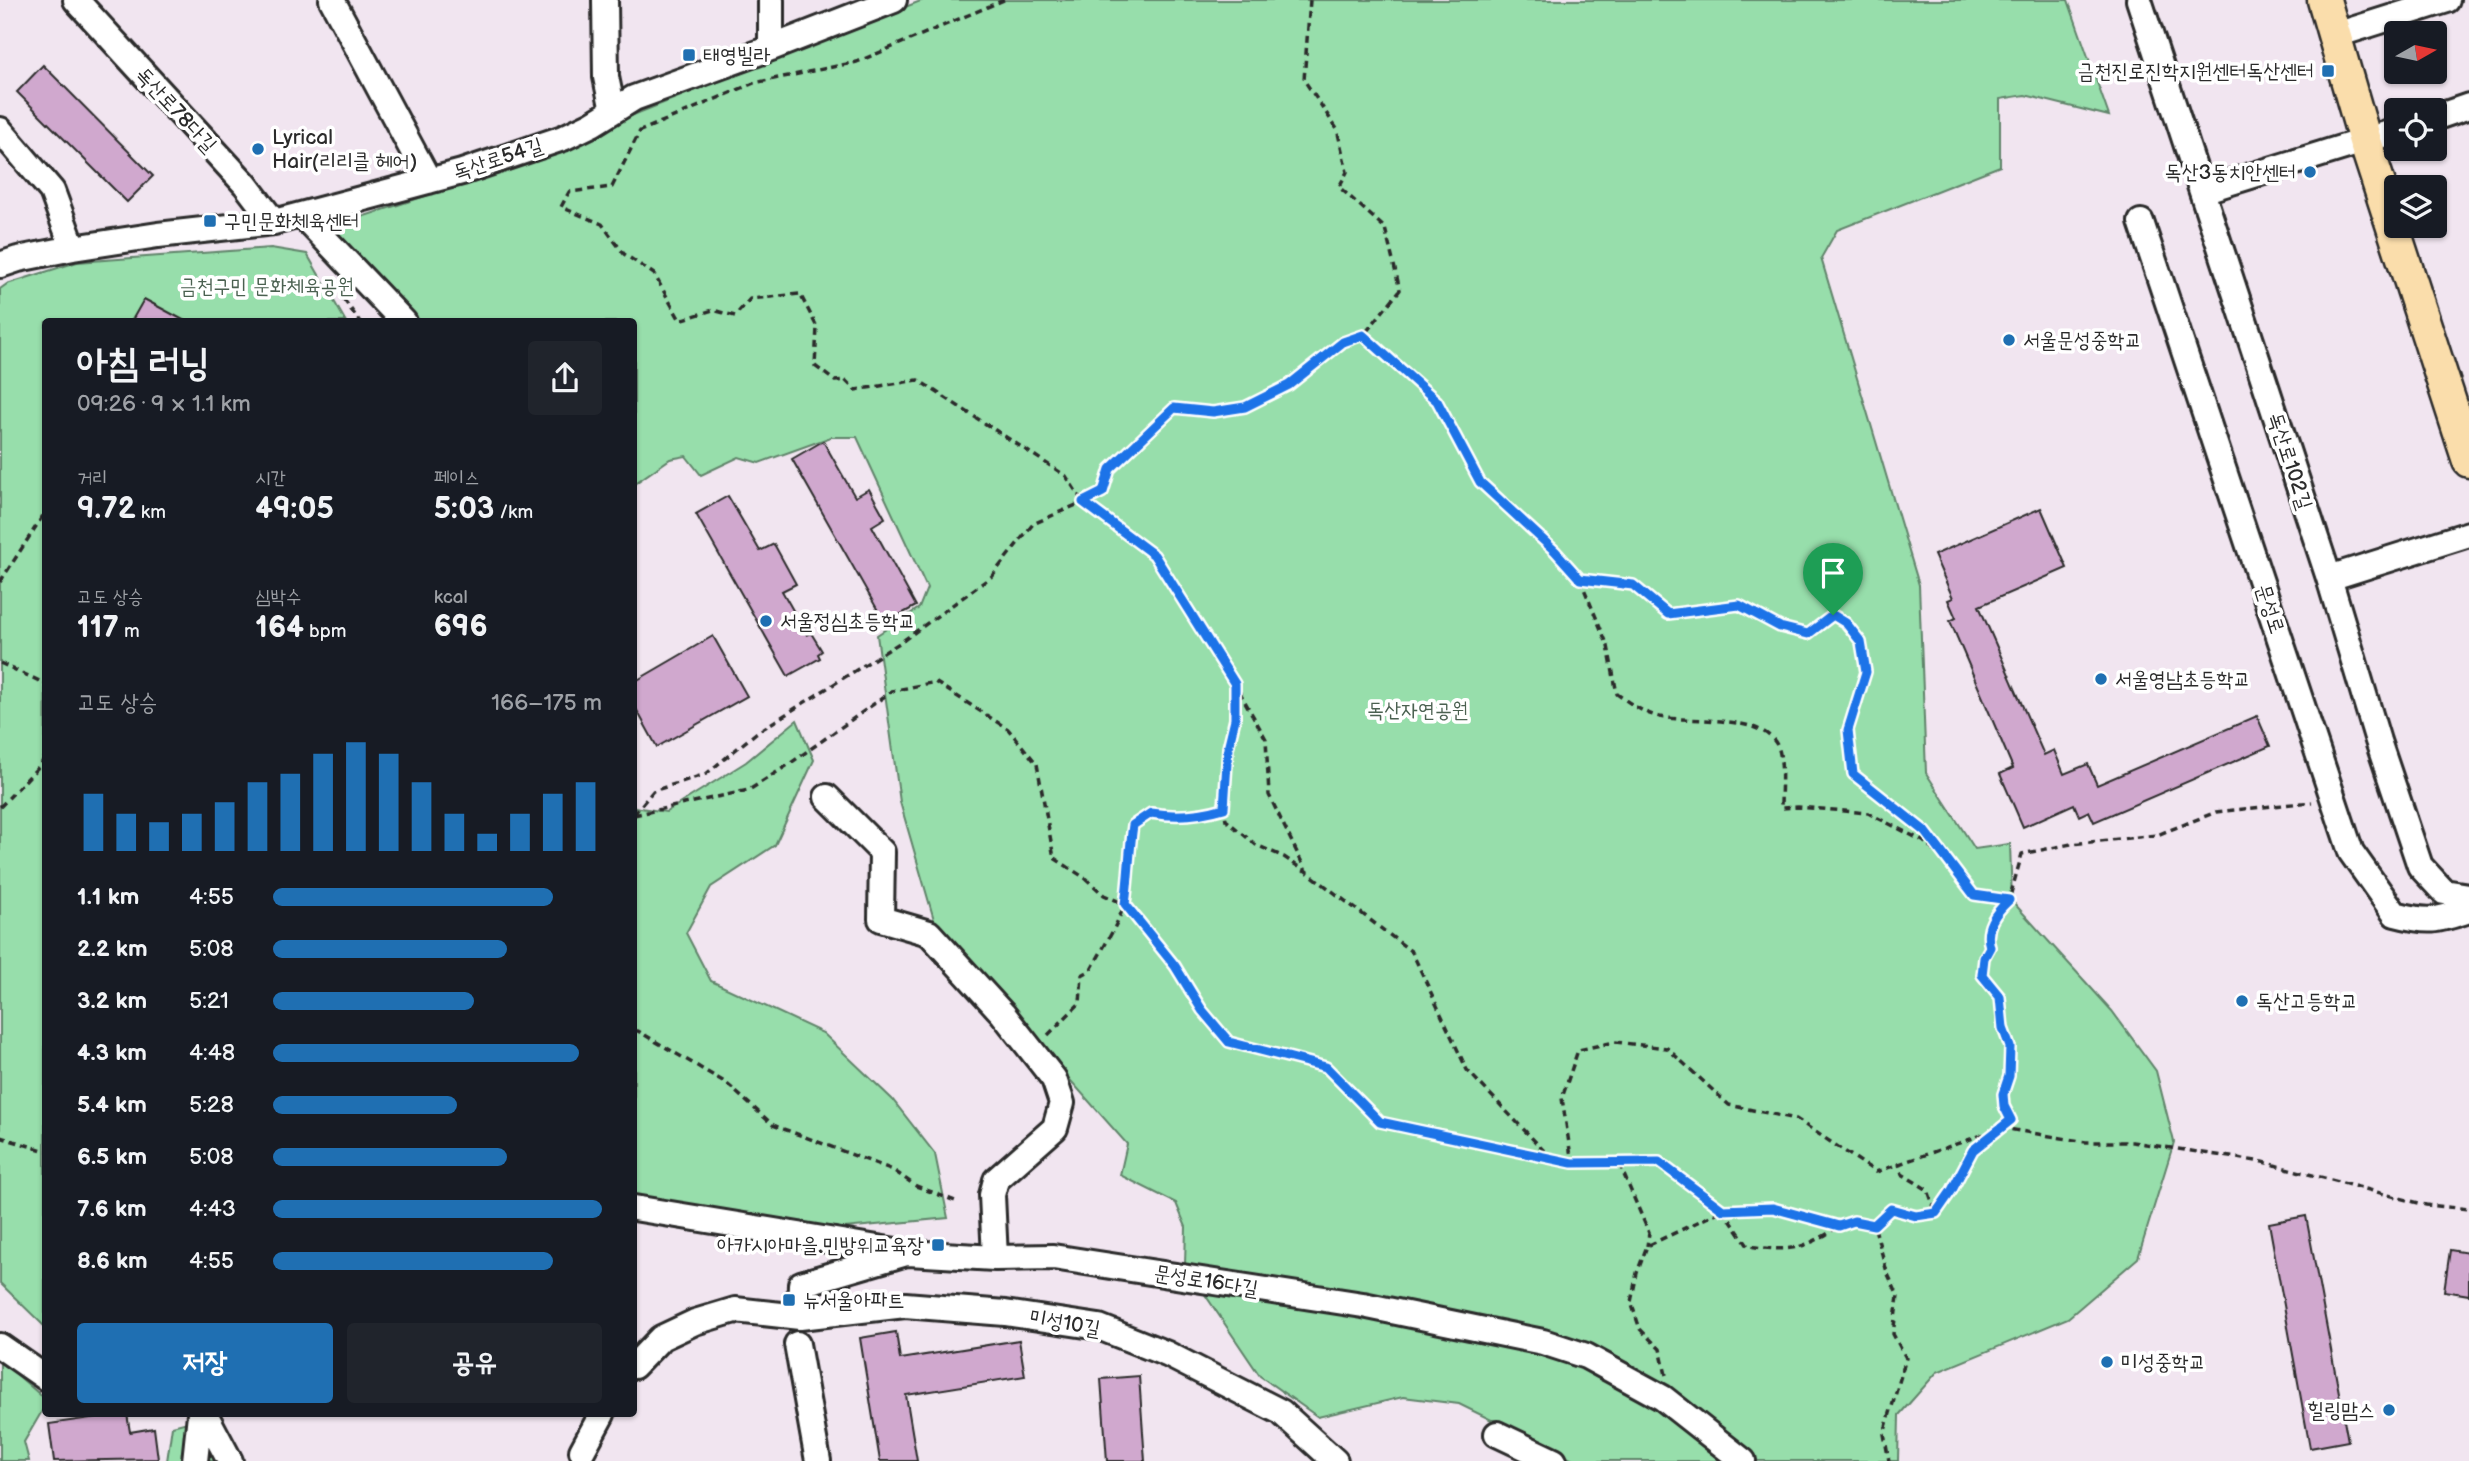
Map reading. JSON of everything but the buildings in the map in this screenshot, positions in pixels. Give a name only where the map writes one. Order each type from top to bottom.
[{"type":"main road","points":[[2324,0],[2344,32],[2397,175]]},
{"type":"main road","points":[[2342,0],[2344,32]]},
{"type":"main road","points":[[2382,135],[2469,461]]},
{"type":"main road","points":[[2418,238],[2469,403]]},
{"type":"street","name":"독산로78다길","points":[[76,0],[245,184],[274,222]]},
{"type":"street","points":[[332,0],[429,181]]},
{"type":"street","points":[[605,0],[606,77],[613,111]]},
{"type":"street","points":[[771,0],[771,48]]},
{"type":"street","name":"독산로54길","points":[[0,265],[73,248],[274,222],[429,181],[564,138],[634,98],[894,0]]},
{"type":"street","name":"독산로102길","points":[[2139,0],[2329,578],[2378,741],[2420,866],[2444,892],[2469,896]]},
{"type":"street","points":[[2344,32],[2447,0]]},
{"type":"street","points":[[2447,114],[2469,106]]},
{"type":"street","points":[[0,130],[52,191],[73,248]]},
{"type":"street","points":[[2202,191],[2382,135]]},
{"type":"street","points":[[302,215],[400,318]]},
{"type":"street","name":"문성로","points":[[2141,222],[2351,852],[2395,914],[2418,920],[2437,921],[2469,910]]},
{"type":"street","points":[[2329,578],[2469,534]]},
{"type":"street","points":[[827,797],[882,852],[881,919],[929,933],[1003,1014],[1054,1079],[1062,1103],[1055,1128],[996,1180],[992,1195],[995,1258]]},
{"type":"street","name":"문성로16다길","points":[[637,1208],[908,1253],[995,1258],[1053,1257],[1363,1305],[1543,1342],[1586,1356],[1658,1395],[1743,1461]]},
{"type":"street","points":[[800,1317],[801,1284],[908,1253]]},
{"type":"street","name":"미성10길","points":[[637,1363],[661,1338],[695,1322],[734,1310],[800,1317],[905,1305],[1005,1313],[1100,1327],[1167,1354],[1281,1412],[1335,1461]]},
{"type":"street","points":[[797,1344],[818,1461]]},
{"type":"street","points":[[0,1346],[42,1375]]},
{"type":"street","points":[[195,1461],[200,1417]]},
{"type":"street","points":[[207,1417],[230,1461]]},
{"type":"street","points":[[582,1451],[600,1417]]},
{"type":"street","points":[[1497,1434],[1554,1461]]},
{"type":"path","points":[[1004,0],[858,62],[754,83],[640,131],[612,187],[569,192],[561,207],[602,224],[624,254],[654,274],[680,320],[713,310],[734,316],[750,299],[800,294],[817,327],[815,366],[835,381],[845,380],[855,390],[918,380],[1066,476],[1083,502],[1154,555],[1235,684],[1266,739],[1269,795],[1306,871]]},
{"type":"path","points":[[637,810],[653,791],[706,774],[757,733],[904,640],[991,577],[1033,524],[1103,492],[1110,469],[1174,408],[1213,412],[1245,407],[1289,385],[1343,342],[1363,335],[1400,290],[1385,228],[1339,187],[1347,172],[1337,129],[1304,80],[1310,0]]},
{"type":"path","points":[[1363,335],[1437,401],[1480,482],[1555,551],[1580,579],[1608,646],[1617,694],[1640,710],[1660,716],[1753,725],[1769,735],[1780,752],[1781,808],[1868,813],[1923,842],[1949,863]]},
{"type":"path","points":[[0,582],[42,518]]},
{"type":"path","points":[[1580,579],[1633,585],[1668,614],[1739,605],[1780,627],[1808,634],[1833,615],[1846,623],[1861,642],[1866,672],[1848,730],[1853,774],[1926,832],[1974,895],[2009,900]]},
{"type":"path","points":[[0,663],[42,682]]},
{"type":"path","points":[[637,813],[749,790],[789,765],[892,691],[934,682],[1008,729],[1037,764],[1054,858],[1086,878],[1104,895],[1125,904],[1175,966],[1202,1010],[1229,1042],[1326,1067],[1380,1122],[1572,1163],[1659,1162],[1723,1210],[1748,1245],[1778,1250],[1813,1243],[1839,1226],[1854,1221],[1874,1225]]},
{"type":"path","points":[[1235,684],[1235,719],[1228,748],[1224,808],[1226,820],[1256,845],[1284,857],[1306,871],[1412,952],[1467,1070],[1549,1156]]},
{"type":"path","points":[[0,807],[42,762]]},
{"type":"path","points":[[1874,1225],[1891,1209],[1916,1216],[1936,1213],[1952,1190],[1973,1150],[2011,1120],[2004,1106],[2003,1094],[2009,1076],[2010,1047],[2003,1028],[2000,997],[1982,975],[1984,958],[1990,947],[1987,937],[1996,912],[2009,900],[2022,853],[2071,844],[2157,835],[2216,813],[2309,804],[2331,793]]},
{"type":"path","points":[[1031,1050],[1080,1003],[1082,975],[1091,970],[1125,904],[1133,825],[1151,813],[1167,816],[1202,814],[1224,808]]},
{"type":"path","points":[[637,1031],[726,1083],[773,1125],[893,1170],[916,1186],[958,1202]]},
{"type":"path","points":[[1572,1163],[1562,1098],[1578,1050],[1615,1042],[1667,1048],[1729,1105],[1796,1119],[1876,1172],[2002,1128],[2086,1142],[2132,1142],[2263,1162],[2427,1205],[2469,1209]]},
{"type":"path","points":[[0,1137],[42,1150]]},
{"type":"path","points":[[1619,1163],[1649,1233],[1631,1302],[1640,1329],[1660,1349],[1666,1375],[1658,1395]]},
{"type":"path","points":[[1899,1164],[1902,1174],[1928,1189],[1936,1213]]},
{"type":"path","points":[[1647,1246],[1723,1210],[1773,1208],[1839,1226]]},
{"type":"path","points":[[1874,1225],[1887,1272],[1898,1296],[1893,1334],[1906,1358],[1884,1434],[1889,1461]]},
{"type":"green space","name":"독산자연공원","points":[[923,0],[2068,0],[2109,116],[2025,95],[2000,99],[2000,166],[1837,230],[1821,258],[1919,585],[1926,773],[1975,849],[2010,844],[2012,901],[2112,1011],[2156,1071],[2174,1142],[2138,1258],[2068,1318],[1937,1372],[1899,1415],[1898,1461],[1575,1461],[1459,1404],[1403,1397],[1318,1417],[1260,1376],[1185,1265],[1186,1227],[1176,1203],[1120,1175],[1127,1144],[937,930],[900,802],[877,635],[919,608],[927,588],[857,437],[831,437],[759,463],[739,457],[701,475],[686,456],[670,459],[637,482],[637,318],[417,318],[328,228],[559,152],[618,121]]},
{"type":"green space","name":"금천구민 문화체육공원","points":[[271,248],[307,254],[344,318],[42,318],[42,1324],[0,1283],[0,289],[7,284],[77,262]]},
{"type":"green space","points":[[797,720],[814,760],[775,845],[711,887],[686,933],[711,981],[823,1033],[892,1099],[935,1154],[948,1218],[834,1229],[785,1219],[637,1200],[637,807],[666,812],[746,762]]},
{"type":"green space","points":[[0,1360],[42,1396],[42,1411],[24,1442],[29,1461],[0,1461]]},
{"type":"green space","points":[[195,1420],[241,1461],[167,1461],[172,1426]]},
{"type":"place","name":"태영빌라","points":[[689,55]]},
{"type":"place","name":"금천진로진학지원센터독산센터","points":[[2328,71]]},
{"type":"place","name":"Lyrical Hair(리리클 헤어)","points":[[258,149]]},
{"type":"place","name":"독산3동치안센터","points":[[2310,172]]},
{"type":"place","name":"구민문화체육센터","points":[[210,221]]},
{"type":"place","name":"서울문성중학교","points":[[2009,340]]},
{"type":"place","name":"서울정심초등학교","points":[[766,621]]},
{"type":"place","name":"서울영남초등학교","points":[[2101,679]]},
{"type":"place","name":"독산고등학교","points":[[2242,1001]]},
{"type":"place","name":"아카시아마을.민방위교육장","points":[[938,1245]]},
{"type":"place","name":"뉴서울아파트","points":[[789,1300]]},
{"type":"place","name":"미성중학교","points":[[2107,1362]]},
{"type":"place","name":"힐링맘스","points":[[2389,1410]]},
{"type":"route","points":[[1363,335],[1437,401],[1480,482],[1555,551],[1580,579],[1633,585],[1668,614],[1739,605],[1780,627],[1808,634],[1833,615],[1846,623],[1861,642],[1866,672],[1848,730],[1853,774],[1926,832],[1974,895],[2009,900],[1996,912],[1987,937],[1990,947],[1984,958],[1982,975],[2000,997],[2003,1028],[2010,1047],[2009,1076],[2003,1094],[2004,1106],[2011,1120],[1973,1150],[1952,1190],[1936,1213],[1916,1216],[1891,1209],[1874,1225],[1854,1221],[1839,1226],[1773,1208],[1723,1210],[1659,1162],[1572,1163],[1380,1122],[1326,1067],[1229,1042],[1202,1010],[1175,966],[1125,904],[1133,825],[1151,813],[1167,816],[1202,814],[1224,808],[1228,748],[1235,719],[1235,684],[1154,555],[1083,502],[1103,492],[1110,469],[1174,408],[1213,412],[1245,407],[1289,385],[1343,342],[1363,335]]}]
